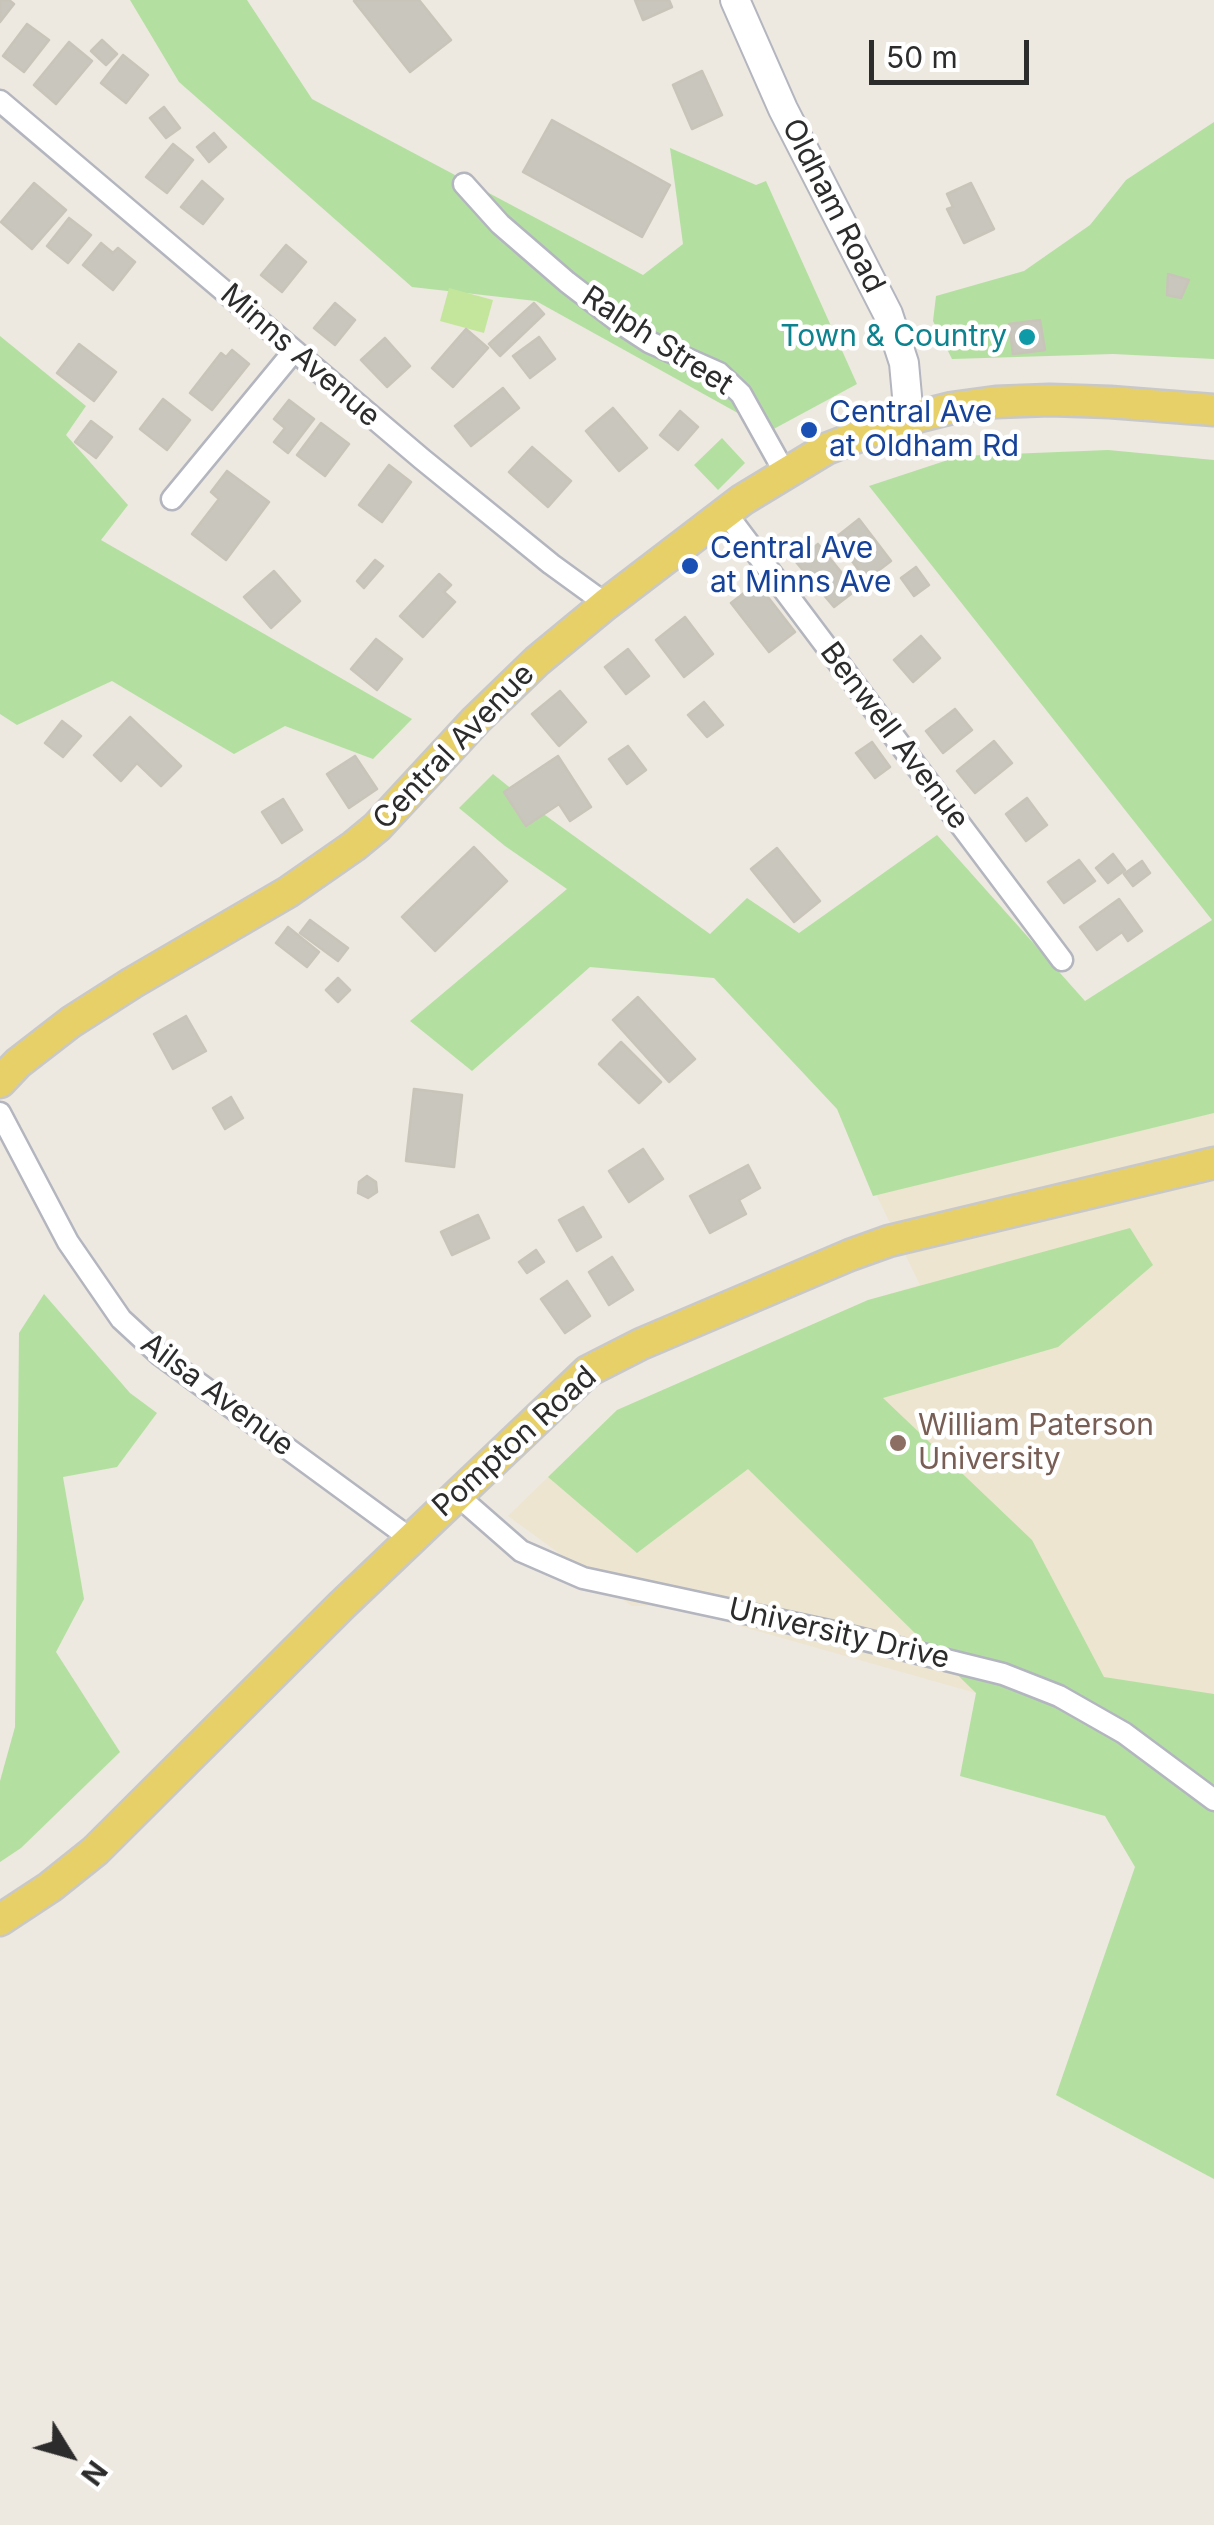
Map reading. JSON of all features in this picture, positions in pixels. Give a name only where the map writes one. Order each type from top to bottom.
[{"type":"main road","name":"Central Avenue","points":[[0,1082],[71,1022],[288,892],[354,846],[377,827],[505,690],[606,604],[726,513],[826,449],[909,418],[996,402],[1110,402],[1214,410]]},
{"type":"main road","name":"Pompton Road","points":[[0,1920],[94,1850],[588,1371],[641,1344],[889,1241],[1214,1163]]},
{"type":"street","name":"Oldham Road","points":[[735,0],[782,109],[888,314],[904,362],[909,418]]},
{"type":"street","name":"Minns Avenue","points":[[0,101],[436,471],[606,604]]},
{"type":"street","name":"Ralph Street","points":[[464,184],[500,224],[623,325],[649,342],[719,372],[741,394],[784,473]]},
{"type":"street","points":[[172,499],[294,351]]},
{"type":"street","name":"Benwell Avenue","points":[[726,513],[1062,960]]},
{"type":"street","name":"Ailsa Avenue","points":[[0,1113],[68,1242],[120,1318],[160,1355],[411,1539]]},
{"type":"street","name":"University Drive","points":[[457,1495],[522,1550],[583,1578],[791,1622],[1004,1674],[1058,1696],[1124,1734],[1214,1800]]},
{"type":"shaded area","name":"William Paterson University","points":[[1214,1113],[1214,1834],[976,1693],[666,1605],[632,1606],[508,1516],[617,1410],[868,1300],[920,1285],[876,1194]]},
{"type":"green space","points":[[130,0],[247,0],[312,99],[643,275],[683,244],[670,148],[756,185],[766,181],[857,384],[757,438],[745,417],[536,301],[412,287],[179,82]]},
{"type":"green space","points":[[1214,122],[1214,359],[1113,354],[952,359],[933,321],[936,296],[1024,271],[1090,225],[1126,180]]},
{"type":"green space","points":[[449,288],[493,300],[484,333],[440,321]]},
{"type":"green space","points":[[0,336],[86,406],[66,435],[128,505],[101,540],[412,719],[373,759],[285,726],[234,754],[112,681],[17,725],[0,714]]},
{"type":"green space","points":[[722,438],[745,463],[718,490],[694,465]]},
{"type":"green space","points":[[1108,450],[1214,460],[1214,1113],[873,1196],[837,1109],[714,978],[590,967],[472,1071],[410,1021],[567,889],[459,808],[493,774],[710,934],[747,898],[799,933],[937,835],[1085,1001],[1212,920],[869,486],[960,456]]},
{"type":"green space","points":[[1130,1228],[1153,1265],[1058,1347],[883,1398],[1032,1540],[1104,1677],[1214,1694],[1214,2179],[1056,2095],[1135,1867],[1105,1816],[960,1776],[976,1693],[748,1469],[637,1553],[548,1477],[617,1410],[868,1300]]},
{"type":"green space","points":[[44,1294],[130,1393],[157,1413],[117,1467],[63,1477],[84,1599],[56,1652],[120,1752],[21,1848],[0,1862],[0,1781],[15,1727],[19,1333]]},
{"type":"building","points":[[0,0],[14,4],[0,22]]},
{"type":"building","points":[[356,0],[419,0],[451,40],[410,72]]},
{"type":"building","points":[[635,0],[669,0],[672,7],[643,20]]},
{"type":"building","points":[[27,24],[49,40],[24,72],[3,56]]},
{"type":"building","points":[[102,40],[117,54],[106,65],[91,51]]},
{"type":"building","points":[[69,42],[92,61],[56,104],[34,85]]},
{"type":"building","points":[[123,55],[148,75],[126,103],[101,83]]},
{"type":"building","points":[[702,71],[722,115],[692,129],[673,85]]},
{"type":"building","points":[[164,107],[180,128],[166,138],[150,118]]},
{"type":"building","points":[[552,120],[670,185],[642,237],[523,172]]},
{"type":"building","points":[[214,133],[226,147],[209,162],[197,147]]},
{"type":"building","points":[[173,144],[193,160],[167,193],[146,177]]},
{"type":"building","points":[[202,181],[223,199],[203,224],[181,207]]},
{"type":"building","points":[[34,183],[66,210],[32,249],[1,222]]},
{"type":"building","points":[[971,183],[994,229],[964,243],[947,209],[953,207],[947,194]]},
{"type":"building","points":[[69,218],[91,235],[68,263],[47,246]]},
{"type":"building","points":[[101,243],[113,253],[118,248],[135,262],[113,290],[83,265]]},
{"type":"building","points":[[286,245],[306,262],[282,292],[261,275]]},
{"type":"building","points":[[1168,274],[1189,280],[1181,298],[1167,295]]},
{"type":"building","points":[[335,303],[355,320],[335,345],[314,328]]},
{"type":"building","points":[[534,303],[544,314],[500,356],[489,344]]},
{"type":"building","name":"Town & Country","points":[[1040,320],[1045,350],[1013,354],[1009,324]]},
{"type":"building","points":[[466,329],[488,348],[453,387],[432,368]]},
{"type":"building","points":[[539,337],[555,359],[530,378],[513,356]]},
{"type":"building","points":[[385,338],[410,366],[387,387],[361,360]]},
{"type":"building","points":[[79,344],[116,372],[94,401],[57,373]]},
{"type":"building","points":[[232,350],[249,364],[212,410],[190,393],[221,353],[226,357]]},
{"type":"building","points":[[503,388],[519,408],[471,446],[455,426]]},
{"type":"building","points":[[163,399],[190,420],[167,450],[140,429]]},
{"type":"building","points":[[289,400],[314,419],[288,453],[274,442],[285,428],[274,419]]},
{"type":"building","points":[[613,408],[647,448],[619,471],[586,431]]},
{"type":"building","points":[[680,411],[698,427],[678,450],[660,435]]},
{"type":"building","points":[[91,421],[112,437],[96,458],[75,442]]},
{"type":"building","points":[[321,423],[349,444],[325,476],[297,455]]},
{"type":"building","points":[[532,447],[571,481],[548,507],[509,472]]},
{"type":"building","points":[[389,465],[411,482],[382,522],[359,505]]},
{"type":"building","points":[[227,471],[269,502],[226,560],[192,534],[219,499],[211,492]]},
{"type":"building","points":[[859,519],[891,561],[866,580],[835,538]]},
{"type":"building","points":[[818,544],[856,590],[834,607],[796,562]]},
{"type":"building","points":[[375,560],[383,566],[364,588],[357,581]]},
{"type":"building","points":[[916,567],[929,585],[914,596],[901,578]]},
{"type":"building","points":[[274,571],[300,601],[271,628],[244,597]]},
{"type":"building","points":[[439,574],[451,585],[444,592],[455,602],[423,637],[400,616]]},
{"type":"building","points":[[757,583],[795,632],[769,652],[731,603]]},
{"type":"building","points":[[685,617],[713,654],[684,677],[656,640]]},
{"type":"building","points":[[921,636],[940,658],[913,682],[894,660]]},
{"type":"building","points":[[376,639],[402,659],[377,690],[351,669]]},
{"type":"building","points":[[628,649],[649,676],[626,694],[605,667]]},
{"type":"building","points":[[560,691],[586,722],[559,746],[532,714]]},
{"type":"building","points":[[704,702],[723,725],[707,737],[688,715]]},
{"type":"building","points":[[955,709],[972,730],[943,753],[926,731]]},
{"type":"building","points":[[130,717],[181,766],[161,786],[137,763],[121,781],[94,755]]},
{"type":"building","points":[[62,721],[81,736],[63,757],[45,743]]},
{"type":"building","points":[[994,741],[1012,763],[975,793],[957,771]]},
{"type":"building","points":[[872,742],[890,767],[875,778],[856,753]]},
{"type":"building","points":[[628,746],[646,770],[627,784],[609,759]]},
{"type":"building","points":[[355,756],[377,789],[349,808],[327,774]]},
{"type":"building","points":[[558,756],[591,807],[570,821],[559,804],[526,826],[504,792]]},
{"type":"building","points":[[1027,798],[1047,825],[1026,841],[1006,814]]},
{"type":"building","points":[[283,799],[302,830],[282,843],[262,812]]},
{"type":"building","points":[[474,847],[507,881],[435,951],[402,917]]},
{"type":"building","points":[[777,848],[820,901],[794,922],[751,869]]},
{"type":"building","points":[[1113,854],[1125,870],[1108,883],[1096,868]]},
{"type":"building","points":[[1079,860],[1095,881],[1064,903],[1048,882]]},
{"type":"building","points":[[1142,861],[1150,873],[1133,886],[1124,874]]},
{"type":"building","points":[[1119,899],[1142,931],[1128,941],[1122,932],[1097,950],[1080,927]]},
{"type":"building","points":[[310,920],[348,948],[338,961],[300,933]]},
{"type":"building","points":[[288,927],[319,952],[307,967],[276,943]]},
{"type":"building","points":[[338,978],[350,990],[338,1002],[326,990]]},
{"type":"building","points":[[638,997],[695,1059],[669,1082],[613,1020]]},
{"type":"building","points":[[186,1016],[206,1051],[173,1069],[154,1034]]},
{"type":"building","points":[[621,1042],[661,1082],[639,1103],[599,1064]]},
{"type":"building","points":[[414,1089],[462,1095],[454,1167],[406,1161]]},
{"type":"building","points":[[231,1097],[243,1118],[225,1129],[213,1108]]},
{"type":"building","points":[[643,1149],[663,1179],[629,1202],[609,1171]]},
{"type":"building","points":[[748,1165],[760,1188],[739,1200],[746,1214],[710,1233],[690,1196]]},
{"type":"building","points":[[367,1176],[376,1182],[377,1192],[368,1198],[358,1193],[359,1182]]},
{"type":"building","points":[[583,1207],[601,1237],[577,1251],[559,1220]]},
{"type":"building","points":[[478,1215],[489,1238],[452,1255],[441,1232]]},
{"type":"building","points":[[536,1250],[544,1262],[527,1273],[519,1262]]},
{"type":"building","points":[[612,1257],[633,1290],[609,1305],[589,1272]]},
{"type":"building","points":[[567,1281],[590,1316],[565,1333],[541,1299]]},
{"type":"place","name":"Town & Country","points":[[1027,337]]},
{"type":"place","name":"Central Ave at Oldham Rd","points":[[809,430]]},
{"type":"place","name":"Central Ave at Minns Ave","points":[[690,566]]},
{"type":"place","name":"William Paterson University","points":[[898,1443]]}]
